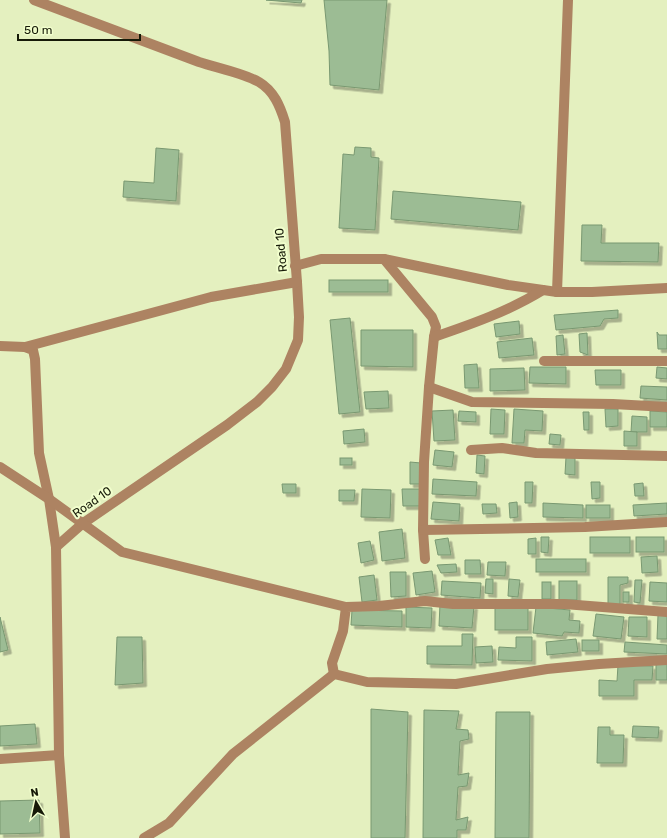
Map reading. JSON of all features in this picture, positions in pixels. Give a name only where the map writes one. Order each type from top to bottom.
[{"type":"street","name":"Road 10","points":[[34,0],[215,68],[260,82],[268,89],[279,103],[285,122],[297,282],[298,340],[286,369],[272,387],[257,402],[227,425],[82,524],[56,547]]},
{"type":"street","points":[[557,292],[568,0]]},
{"type":"street","points":[[295,266],[321,259],[384,259],[508,285],[557,292],[592,292],[667,288]]},
{"type":"street","points":[[384,259],[432,317],[436,326],[429,387],[424,462],[422,530],[426,559]]},
{"type":"street","points":[[0,346],[25,347],[211,297],[297,282]]},
{"type":"street","points":[[434,337],[501,313],[523,303],[543,290]]},
{"type":"street","points":[[25,347],[33,350],[35,359],[39,454],[49,499],[56,547],[60,756],[65,838]]},
{"type":"street","points":[[544,361],[667,361]]},
{"type":"street","points":[[429,387],[472,402],[613,404],[667,407]]},
{"type":"street","points":[[471,450],[502,448],[536,453],[667,456]]},
{"type":"street","points":[[0,468],[49,499],[122,552],[346,607],[379,606],[425,601],[453,604],[564,604],[667,612]]},
{"type":"street","points":[[422,530],[585,527],[667,522]]},
{"type":"street","points":[[334,674],[332,663],[343,631],[346,607]]},
{"type":"street","points":[[334,674],[367,682],[456,684],[547,669],[667,660]]},
{"type":"street","points":[[144,838],[169,823],[233,754],[334,674]]},
{"type":"street","points":[[0,759],[60,756]]},
{"type":"building","points":[[266,0],[302,0],[301,3]]},
{"type":"building","points":[[324,0],[387,0],[379,90],[330,85],[329,51]]},
{"type":"building","points":[[355,147],[371,148],[371,157],[379,158],[375,230],[339,228],[343,154],[354,155]]},
{"type":"building","points":[[156,148],[179,150],[176,201],[123,197],[124,181],[154,183]]},
{"type":"building","points":[[393,191],[521,202],[518,230],[391,219]]},
{"type":"building","points":[[582,225],[602,225],[601,243],[659,243],[658,262],[581,261]]},
{"type":"building","points":[[329,280],[388,280],[388,292],[329,292]]},
{"type":"building","points":[[618,310],[618,318],[604,319],[600,326],[556,330],[554,315]]},
{"type":"building","points":[[350,318],[360,412],[339,414],[330,320]]},
{"type":"building","points":[[519,321],[520,334],[496,337],[494,324]]},
{"type":"building","points":[[361,330],[413,330],[413,367],[361,366]]},
{"type":"building","points":[[657,332],[659,335],[667,335],[667,349],[658,349]]},
{"type":"building","points":[[587,333],[588,355],[580,352],[579,334]]},
{"type":"building","points":[[563,335],[565,354],[557,355],[556,336]]},
{"type":"building","points":[[532,338],[534,355],[499,358],[497,342]]},
{"type":"building","points":[[477,364],[479,388],[465,388],[464,365]]},
{"type":"building","points":[[530,367],[566,367],[566,384],[529,383]]},
{"type":"building","points":[[657,367],[667,368],[667,379],[656,378]]},
{"type":"building","points":[[524,368],[525,390],[490,391],[490,369]]},
{"type":"building","points":[[595,370],[621,370],[621,385],[596,385]]},
{"type":"building","points":[[641,386],[667,387],[667,400],[640,398]]},
{"type":"building","points":[[388,391],[389,408],[366,409],[364,392]]},
{"type":"building","points":[[491,409],[505,410],[504,434],[490,434]]},
{"type":"building","points":[[514,409],[543,411],[542,431],[525,430],[524,443],[512,443]]},
{"type":"building","points":[[605,409],[618,409],[618,426],[606,427]]},
{"type":"building","points":[[453,410],[455,440],[434,441],[432,411]]},
{"type":"building","points":[[459,411],[476,412],[476,422],[458,421]]},
{"type":"building","points":[[650,411],[667,412],[667,427],[650,427]]},
{"type":"building","points":[[583,412],[589,412],[589,430],[584,430]]},
{"type":"building","points":[[632,416],[647,417],[647,432],[631,432]]},
{"type":"building","points":[[364,429],[365,442],[344,444],[343,431]]},
{"type":"building","points":[[624,431],[637,432],[637,446],[624,446]]},
{"type":"building","points":[[550,434],[561,435],[560,445],[549,444]]},
{"type":"building","points":[[435,450],[454,452],[452,467],[433,465]]},
{"type":"building","points":[[477,455],[485,456],[484,474],[476,473]]},
{"type":"building","points":[[566,457],[575,458],[575,475],[565,474]]},
{"type":"building","points":[[340,458],[352,458],[352,465],[340,465]]},
{"type":"building","points":[[410,462],[421,463],[420,484],[410,484]]},
{"type":"building","points":[[433,479],[477,482],[476,496],[432,494]]},
{"type":"building","points":[[525,482],[533,482],[532,503],[525,503]]},
{"type":"building","points":[[591,482],[600,482],[600,498],[592,499]]},
{"type":"building","points":[[643,483],[644,496],[635,496],[634,484]]},
{"type":"building","points":[[282,484],[296,484],[296,493],[283,493]]},
{"type":"building","points":[[362,489],[391,490],[390,518],[361,517]]},
{"type":"building","points":[[402,489],[421,489],[422,506],[403,506]]},
{"type":"building","points":[[339,490],[355,490],[354,501],[339,501]]},
{"type":"building","points":[[433,502],[460,504],[459,521],[431,519]]},
{"type":"building","points":[[517,502],[518,517],[510,518],[509,503]]},
{"type":"building","points":[[543,503],[583,505],[583,518],[543,517]]},
{"type":"building","points":[[667,503],[667,514],[634,516],[633,505]]},
{"type":"building","points":[[482,504],[496,504],[497,513],[483,514]]},
{"type":"building","points":[[586,505],[610,505],[610,518],[586,518]]},
{"type":"building","points":[[402,529],[405,558],[382,561],[379,532]]},
{"type":"building","points":[[541,537],[549,537],[548,553],[541,552]]},
{"type":"building","points":[[590,537],[630,537],[630,553],[590,553]]},
{"type":"building","points":[[636,537],[664,537],[664,552],[636,552]]},
{"type":"building","points":[[448,538],[451,555],[438,555],[435,540]]},
{"type":"building","points":[[536,538],[536,554],[528,554],[528,539]]},
{"type":"building","points":[[370,541],[374,560],[361,563],[358,543]]},
{"type":"building","points":[[657,556],[658,572],[642,573],[641,557]]},
{"type":"building","points":[[536,559],[586,559],[586,572],[536,572]]},
{"type":"building","points":[[465,560],[480,560],[481,574],[465,574]]},
{"type":"building","points":[[488,562],[506,562],[505,576],[487,575]]},
{"type":"building","points":[[456,564],[457,572],[441,573],[437,565]]},
{"type":"building","points":[[432,571],[435,592],[416,595],[413,573]]},
{"type":"building","points":[[390,572],[406,572],[406,596],[391,597]]},
{"type":"building","points":[[374,575],[377,600],[362,602],[359,577]]},
{"type":"building","points":[[608,577],[628,577],[628,583],[620,585],[620,606],[608,606]]},
{"type":"building","points":[[486,579],[493,579],[493,594],[485,593]]},
{"type":"building","points":[[509,579],[520,580],[518,597],[508,596]]},
{"type":"building","points":[[635,580],[642,580],[640,603],[634,602]]},
{"type":"building","points":[[442,581],[481,583],[480,598],[441,595]]},
{"type":"building","points":[[559,581],[577,581],[577,600],[559,600]]},
{"type":"building","points":[[542,582],[551,582],[551,599],[542,599]]},
{"type":"building","points":[[650,582],[667,583],[667,602],[649,601]]},
{"type":"building","points":[[623,592],[629,592],[629,602],[623,602]]},
{"type":"building","points":[[440,604],[474,606],[472,628],[439,626]]},
{"type":"building","points":[[406,607],[432,608],[431,628],[406,627]]},
{"type":"building","points":[[536,607],[570,610],[569,620],[580,621],[579,633],[564,632],[562,636],[533,633]]},
{"type":"building","points":[[495,608],[528,608],[528,630],[495,630]]},
{"type":"building","points":[[352,610],[402,611],[402,627],[351,625]]},
{"type":"building","points":[[596,614],[624,617],[621,639],[593,636]]},
{"type":"building","points":[[658,615],[667,616],[667,639],[657,639]]},
{"type":"building","points":[[0,617],[8,650],[0,652]]},
{"type":"building","points":[[629,617],[647,617],[647,637],[628,636]]},
{"type":"building","points":[[462,634],[473,634],[472,665],[427,664],[427,646],[462,646]]},
{"type":"building","points":[[117,637],[142,637],[143,683],[115,685]]},
{"type":"building","points":[[516,637],[532,637],[532,661],[498,660],[499,647],[516,648]]},
{"type":"building","points":[[576,639],[578,652],[547,655],[546,642]]},
{"type":"building","points":[[582,640],[599,640],[599,651],[582,651]]},
{"type":"building","points":[[625,642],[667,645],[667,654],[624,652]]},
{"type":"building","points":[[492,646],[493,662],[476,663],[475,647]]},
{"type":"building","points":[[656,663],[667,663],[667,680],[656,680]]},
{"type":"building","points":[[618,665],[653,666],[652,680],[634,680],[634,696],[599,696],[599,680],[617,681]]},
{"type":"building","points":[[371,709],[408,712],[405,838],[371,838]]},
{"type":"building","points":[[424,710],[459,711],[456,729],[468,730],[469,739],[460,741],[458,775],[469,773],[467,786],[458,787],[456,820],[468,817],[466,830],[457,830],[457,838],[423,838]]},
{"type":"building","points":[[496,712],[530,712],[529,838],[495,838]]},
{"type":"building","points":[[35,724],[37,744],[0,746],[0,726]]},
{"type":"building","points":[[633,726],[659,727],[658,738],[632,737]]},
{"type":"building","points":[[598,727],[610,727],[610,735],[624,735],[623,763],[597,763]]},
{"type":"building","points":[[39,800],[40,833],[0,834],[0,801]]}]
